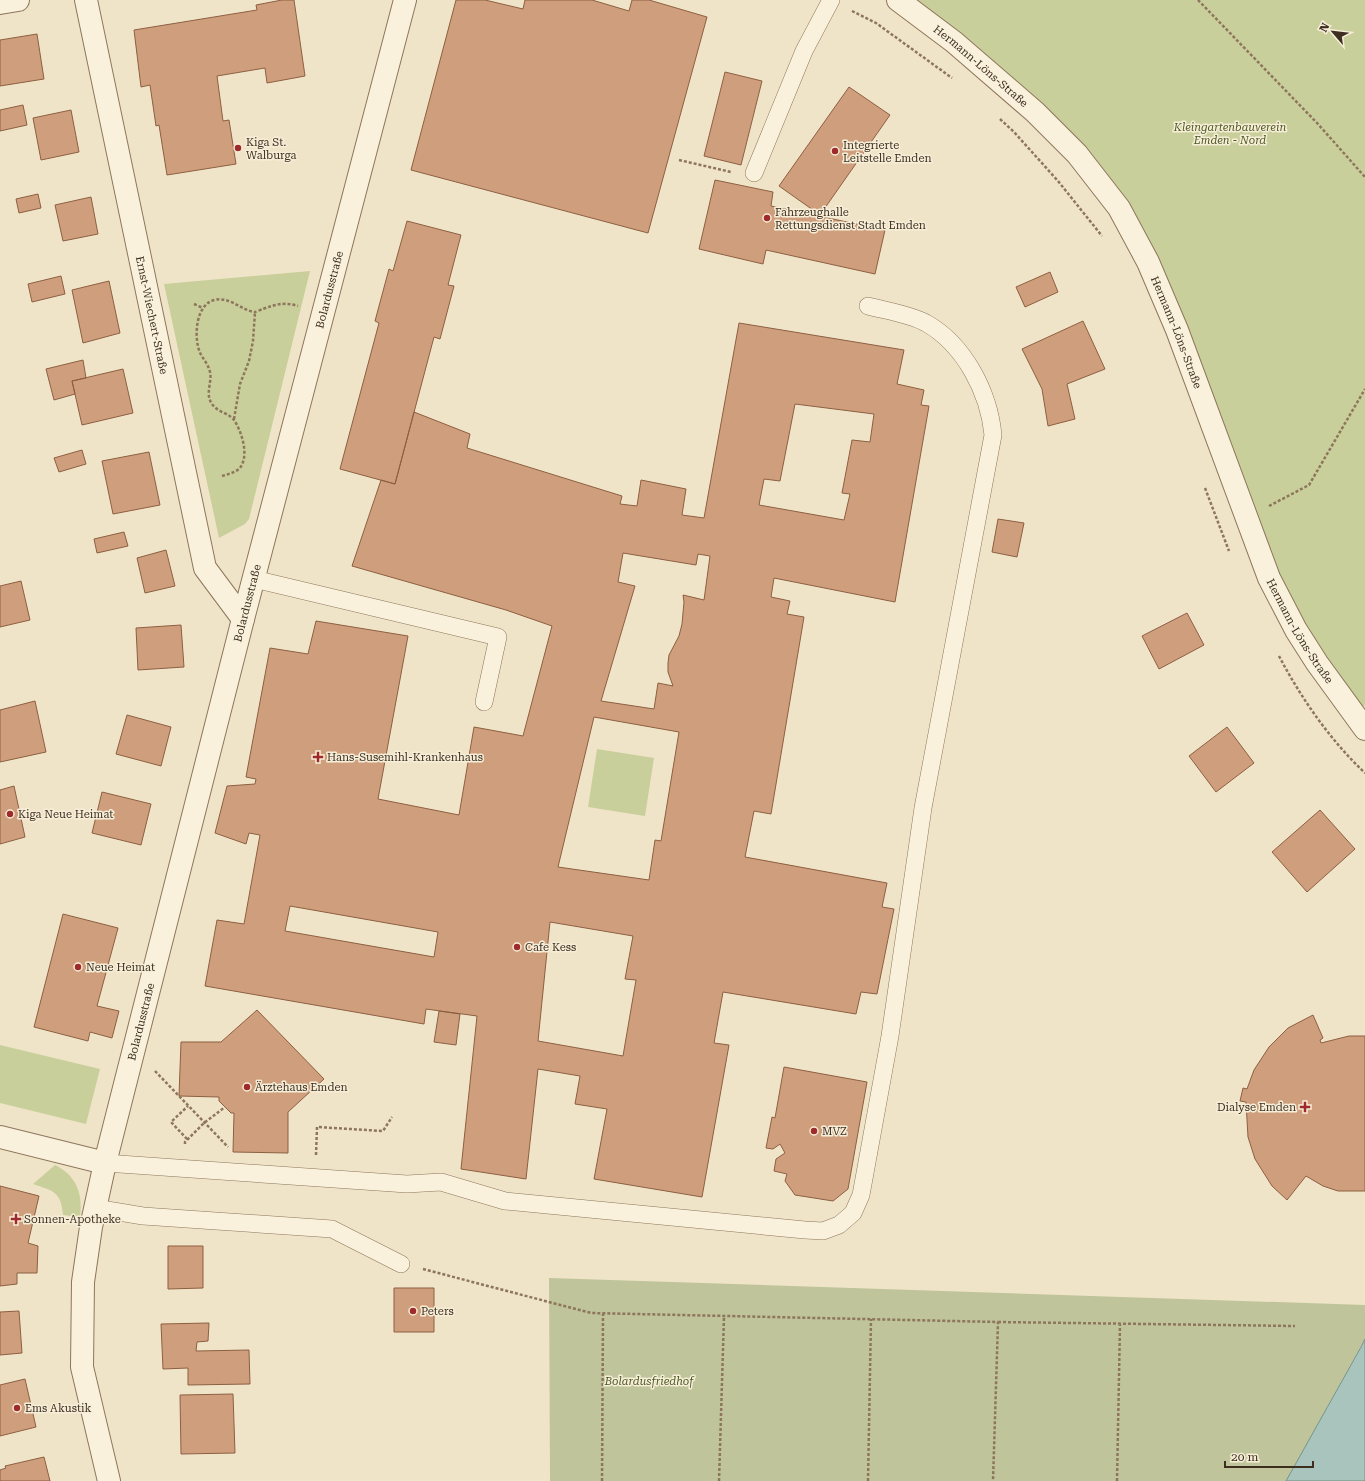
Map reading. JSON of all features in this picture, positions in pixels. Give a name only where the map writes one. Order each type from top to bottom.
[{"type":"street","points":[[0,3],[18,0]]},
{"type":"street","name":"Ernst-Wiechert-Straße","points":[[86,0],[205,568],[243,619]]},
{"type":"street","name":"Bolardusstraße","points":[[109,1481],[82,1367],[83,1282],[90,1226],[243,619],[405,0]]},
{"type":"street","name":"Hermann-Löns-Straße","points":[[898,0],[954,42],[1035,112],[1077,154],[1119,208],[1148,262],[1176,330],[1220,443],[1245,518],[1269,578],[1296,630],[1335,689],[1365,729]]},
{"type":"street","points":[[0,1137],[105,1163]]},
{"type":"lane","points":[[754,173],[804,51],[831,0]]},
{"type":"lane","points":[[105,1163],[407,1184],[441,1182],[505,1201],[805,1230],[822,1230],[839,1225],[853,1213],[861,1195],[869,1154],[890,1036],[923,808],[992,435],[991,420],[982,390],[954,345],[925,323],[900,314],[868,306]]},
{"type":"lane","points":[[254,579],[498,637],[484,702]]},
{"type":"lane","points":[[95,1208],[143,1216],[332,1229],[401,1264]]},
{"type":"path","points":[[1198,0],[1318,124],[1365,177]]},
{"type":"path","points":[[851,10],[876,23],[953,78]]},
{"type":"path","points":[[998,117],[1014,132],[1058,181],[1103,239]]},
{"type":"path","points":[[679,160],[735,173],[754,173]]},
{"type":"path","points":[[234,419],[217,409],[212,404],[209,396],[210,370],[199,351],[197,339],[200,312],[206,304],[215,300],[223,300],[255,312],[282,303],[323,314]]},
{"type":"path","points":[[194,304],[203,308]]},
{"type":"path","points":[[222,476],[234,472],[239,468],[243,458],[243,445],[234,419],[240,384],[249,361],[253,341],[255,312]]},
{"type":"path","points":[[1245,518],[1309,485],[1365,390]]},
{"type":"path","points":[[1204,486],[1230,554]]},
{"type":"path","points":[[1277,651],[1294,684],[1326,729],[1365,773]]},
{"type":"path","points":[[134,1049],[253,1173]]},
{"type":"path","points":[[187,1139],[171,1122],[188,1106]]},
{"type":"path","points":[[184,1168],[185,1142],[187,1139],[204,1123],[225,1107]]},
{"type":"path","points":[[315,1177],[317,1127],[383,1131],[392,1117]]},
{"type":"path","points":[[401,1264],[591,1313],[998,1322],[1295,1326]]},
{"type":"path","points":[[602,1481],[604,1313]]},
{"type":"path","points":[[719,1481],[724,1316]]},
{"type":"path","points":[[868,1481],[871,1319]]},
{"type":"path","points":[[993,1481],[998,1322]]},
{"type":"path","points":[[1117,1481],[1120,1324]]},
{"type":"green space","name":"Kleingartenbauverein Emden - Nord","points":[[898,0],[1365,0],[1365,705],[1354,716],[1317,663],[1235,486],[1102,184]]},
{"type":"green space","points":[[310,271],[249,519],[245,524],[219,538],[164,284]]},
{"type":"green space","points":[[597,749],[654,758],[645,816],[588,807]]},
{"type":"green space","points":[[0,1045],[100,1069],[86,1124],[0,1103]]},
{"type":"green space","points":[[55,1165],[63,1169],[77,1186],[81,1209],[80,1217],[63,1215],[58,1196],[46,1188],[33,1184]]},
{"type":"green space","name":"Bolardusfriedhof","points":[[549,1278],[1365,1305],[1365,1339],[1286,1481],[550,1481]]},
{"type":"water","points":[[1365,1339],[1365,1481],[1286,1481],[1361,1347]]},
{"type":"building","points":[[282,0],[294,0],[305,76],[267,83],[265,68],[217,76],[223,121],[229,120],[236,164],[167,175],[159,125],[156,126],[150,85],[141,87],[134,30],[257,10],[256,5]]},
{"type":"building","points":[[456,0],[485,0],[523,9],[525,0],[592,0],[629,11],[632,0],[649,0],[707,17],[648,233],[411,170]]},
{"type":"building","points":[[37,34],[44,79],[0,86],[0,40]]},
{"type":"building","points":[[725,72],[762,81],[741,165],[704,156]]},
{"type":"building","name":"Integrierte Leitstelle Emden","points":[[849,87],[890,115],[820,215],[779,186]]},
{"type":"building","points":[[23,105],[27,125],[0,131],[0,110]]},
{"type":"building","points":[[71,110],[79,152],[41,160],[33,118]]},
{"type":"building","name":"Fahrzeughalle Rettungsdienst Stadt Emden","points":[[715,180],[773,192],[771,206],[885,230],[875,274],[766,250],[763,264],[699,249]]},
{"type":"building","points":[[38,194],[41,208],[19,213],[16,199]]},
{"type":"building","points":[[91,197],[98,234],[63,241],[55,205]]},
{"type":"building","points":[[407,221],[461,235],[448,285],[454,286],[440,339],[434,337],[395,484],[340,469],[379,323],[375,321],[389,269],[393,271]]},
{"type":"building","points":[[1050,272],[1058,292],[1025,307],[1016,287]]},
{"type":"building","points":[[61,276],[65,294],[32,302],[28,284]]},
{"type":"building","points":[[109,281],[120,333],[83,343],[72,290]]},
{"type":"building","points":[[1083,321],[1105,369],[1067,384],[1075,419],[1048,426],[1042,389],[1022,349]]},
{"type":"building","name":"Hans-Susemihl-Krankenhaus","points":[[739,323],[904,350],[897,384],[924,390],[921,405],[929,406],[895,602],[774,578],[771,597],[790,601],[787,614],[804,617],[771,814],[754,811],[745,857],[887,883],[882,907],[894,909],[877,994],[861,992],[856,1014],[723,992],[714,1043],[729,1045],[702,1197],[594,1179],[607,1109],[575,1104],[580,1076],[538,1069],[526,1179],[461,1169],[477,1016],[426,1009],[424,1024],[205,986],[217,920],[244,924],[260,835],[249,833],[246,844],[215,833],[227,786],[255,784],[256,779],[246,777],[270,648],[308,654],[316,621],[408,636],[378,799],[459,815],[474,727],[523,736],[552,626],[506,610],[352,566],[381,480],[395,484],[414,412],[470,434],[467,448],[622,496],[620,504],[637,506],[641,480],[686,489],[682,515],[704,518]],"holes":[[[795,404],[874,414],[870,442],[852,440],[842,493],[850,494],[844,520],[759,505],[764,479],[780,481]],[[623,553],[696,565],[698,554],[710,556],[704,600],[683,595],[684,602],[682,624],[679,636],[669,655],[668,663],[668,672],[673,686],[658,683],[654,709],[601,701],[635,586],[618,582]],[[594,717],[679,732],[661,841],[655,840],[649,880],[558,867]],[[290,906],[438,932],[434,957],[285,931]],[[550,922],[633,936],[625,979],[636,980],[623,1056],[538,1041]]]},
{"type":"building","points":[[83,360],[86,378],[72,381],[75,394],[54,400],[46,369]]},
{"type":"building","points":[[123,369],[133,413],[82,425],[72,381]]},
{"type":"building","points":[[82,450],[86,464],[59,472],[54,458]]},
{"type":"building","points":[[149,452],[160,505],[113,514],[102,461]]},
{"type":"building","points":[[998,519],[1024,523],[1017,557],[992,552]]},
{"type":"building","points":[[124,532],[128,546],[97,553],[94,539]]},
{"type":"building","points":[[166,550],[175,586],[145,593],[137,558]]},
{"type":"building","points":[[21,581],[30,620],[0,627],[0,586]]},
{"type":"building","points":[[1187,613],[1204,645],[1159,669],[1142,636]]},
{"type":"building","points":[[181,625],[184,667],[138,670],[136,628]]},
{"type":"building","points":[[35,701],[46,752],[0,762],[0,710]]},
{"type":"building","points":[[127,715],[171,727],[161,766],[116,754]]},
{"type":"building","points":[[1227,727],[1254,763],[1216,792],[1189,756]]},
{"type":"building","name":"Kiga Neue Heimat","points":[[14,786],[25,837],[0,844],[0,790]]},
{"type":"building","points":[[102,792],[151,804],[141,845],[92,833]]},
{"type":"building","points":[[1320,810],[1355,849],[1307,892],[1272,852]]},
{"type":"building","name":"Neue Heimat","points":[[63,914],[118,928],[97,1006],[119,1011],[112,1038],[90,1032],[88,1041],[34,1027]]},
{"type":"building","name":"Ärztehaus Emden","points":[[257,1010],[324,1079],[288,1112],[288,1153],[233,1152],[234,1113],[231,1113],[219,1101],[219,1097],[179,1096],[181,1042],[221,1042]]},
{"type":"building","points":[[439,1011],[460,1014],[456,1045],[434,1042]]},
{"type":"building","name":"Dialyse Emden","points":[[1313,1015],[1323,1038],[1320,1040],[1321,1043],[1349,1036],[1365,1036],[1365,1191],[1338,1191],[1323,1186],[1306,1176],[1287,1200],[1272,1186],[1255,1159],[1248,1137],[1246,1102],[1240,1101],[1243,1088],[1247,1089],[1254,1070],[1269,1047],[1288,1028]]},
{"type":"building","name":"MVZ","points":[[784,1067],[867,1082],[848,1189],[833,1201],[795,1195],[785,1181],[787,1174],[774,1171],[776,1159],[785,1153],[780,1144],[773,1149],[766,1148],[772,1117],[775,1118]]},
{"type":"building","points":[[0,1186],[39,1196],[28,1243],[38,1246],[37,1273],[17,1273],[17,1284],[0,1286]]},
{"type":"building","points":[[168,1246],[203,1246],[203,1288],[168,1289]]},
{"type":"building","points":[[394,1288],[434,1288],[434,1332],[394,1332]]},
{"type":"building","points":[[19,1311],[22,1353],[0,1355],[0,1312]]},
{"type":"building","points":[[209,1323],[208,1341],[197,1342],[196,1351],[249,1350],[250,1384],[188,1385],[188,1368],[163,1369],[161,1324]]},
{"type":"building","points":[[25,1379],[36,1427],[0,1436],[0,1385]]},
{"type":"building","points":[[233,1394],[235,1453],[181,1454],[180,1395]]},
{"type":"building","points":[[44,1457],[50,1481],[0,1481],[0,1470],[6,1468],[5,1466]]},
{"type":"place","name":"Kiga St. Walburga","points":[[238,148]]},
{"type":"place","name":"Integrierte Leitstelle Emden","points":[[835,151]]},
{"type":"place","name":"Fahrzeughalle Rettungsdienst Stadt Emden","points":[[767,218]]},
{"type":"place","name":"Hans-Susemihl-Krankenhaus","points":[[318,757]]},
{"type":"place","name":"Kiga Neue Heimat","points":[[10,814]]},
{"type":"place","name":"Cafe Kess","points":[[517,947]]},
{"type":"place","name":"Neue Heimat","points":[[78,967]]},
{"type":"place","name":"Ärztehaus Emden","points":[[247,1087]]},
{"type":"place","name":"Dialyse Emden","points":[[1305,1107]]},
{"type":"place","name":"MVZ","points":[[814,1131]]},
{"type":"place","name":"Sonnen-Apotheke","points":[[16,1219]]},
{"type":"place","name":"Peters","points":[[413,1311]]},
{"type":"place","name":"Ems Akustik","points":[[17,1408]]}]
